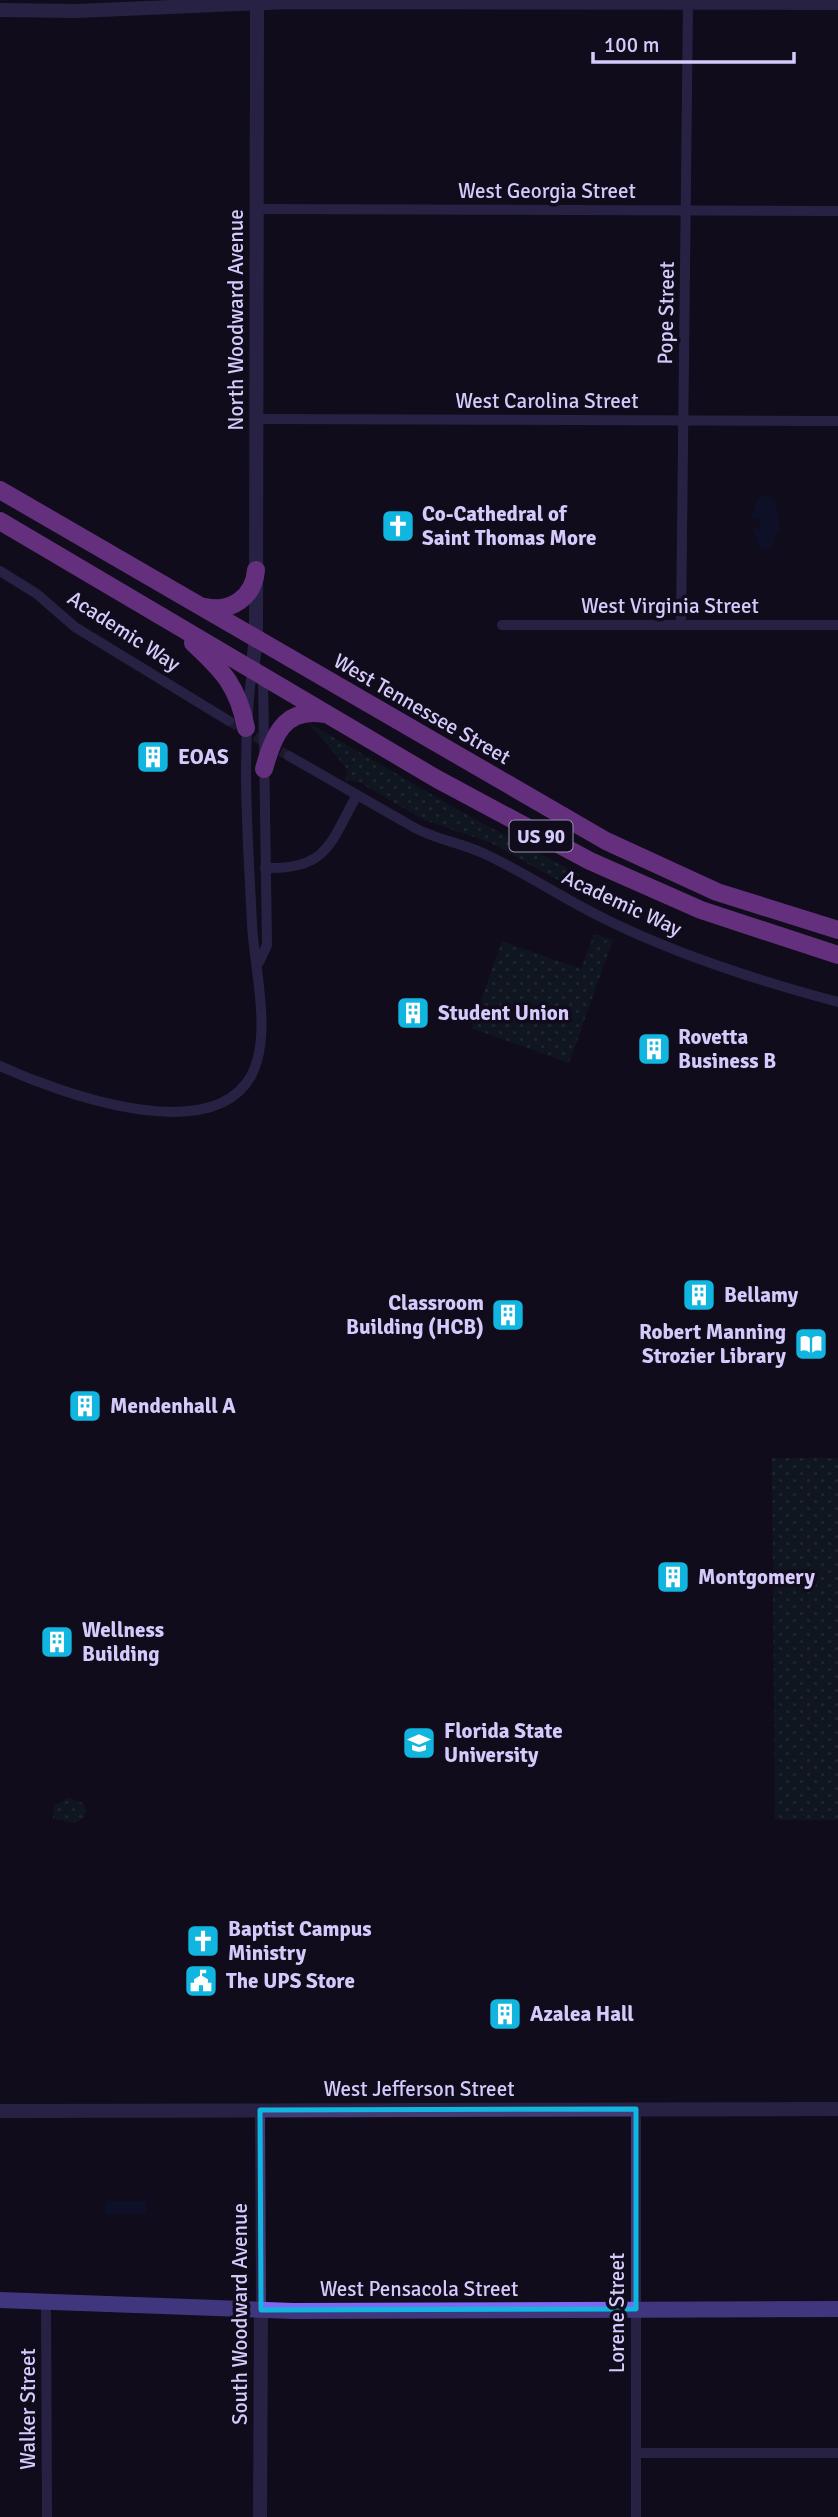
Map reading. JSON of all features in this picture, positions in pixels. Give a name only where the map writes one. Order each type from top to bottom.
[{"type":"main road","name":"West Tennessee Street","points":[[0,490],[606,841],[717,892],[838,930]]},
{"type":"main road","name":"US 90","points":[[0,521],[480,804],[634,882],[736,923],[838,955]]},
{"type":"main road","points":[[196,604],[215,609],[229,608],[248,592],[256,570]]},
{"type":"main road","points":[[173,623],[230,680],[239,697],[237,724]]},
{"type":"main road","points":[[264,769],[274,736],[287,719],[304,713],[329,715]]},
{"type":"main road","name":"West Pensacola Street","points":[[0,2300],[261,2310],[838,2309]]},
{"type":"street","points":[[0,10],[131,9],[257,1],[838,3]]},
{"type":"street","name":"North Woodward Avenue","points":[[257,1],[256,639],[264,769],[267,945],[259,962]]},
{"type":"street","name":"Pope Street","points":[[681,625],[688,2]]},
{"type":"street","name":"West Georgia Street","points":[[257,209],[838,211]]},
{"type":"street","name":"West Carolina Street","points":[[257,419],[838,421]]},
{"type":"street","name":"Academic Way","points":[[0,571],[37,594],[75,627],[237,724]]},
{"type":"street","name":"West Virginia Street","points":[[502,625],[838,625]]},
{"type":"street","name":"North Woodward Avenue","points":[[0,1066],[55,1089],[107,1102],[186,1111],[219,1105],[240,1090],[257,1062],[260,1041],[259,962],[253,941],[237,724],[257,673]]},
{"type":"street","name":"Academic Way","points":[[289,756],[435,839],[487,855],[557,895],[652,940],[758,979],[838,1002]]},
{"type":"street","points":[[265,867],[295,868],[315,861],[327,847],[357,795]]},
{"type":"street","name":"Lorene Street","points":[[636,2109],[636,2517]]},
{"type":"street","name":"West Jefferson Street","points":[[0,2111],[838,2109]]},
{"type":"street","name":"South Woodward Avenue","points":[[260,2110],[260,2517]]},
{"type":"street","name":"Walker Street","points":[[46,2301],[47,2517]]},
{"type":"street","points":[[636,2453],[838,2453]]},
{"type":"highlighted area","points":[[636,2109],[636,2309],[261,2310],[260,2110]]},
{"type":"green space","points":[[309,723],[469,816],[580,875],[574,889],[491,843],[422,819],[359,782],[345,780],[348,770]]},
{"type":"green space","points":[[594,934],[613,940],[569,1063],[471,1028],[502,941],[581,969]]},
{"type":"green space","points":[[772,1458],[838,1458],[838,1820],[775,1820]]},
{"type":"green space","points":[[69,1798],[83,1803],[85,1817],[76,1823],[53,1819],[54,1805]]},
{"type":"water","points":[[768,496],[775,500],[780,531],[776,533],[773,548],[761,549],[752,528],[758,529],[761,522],[758,518],[751,518],[759,497]]},
{"type":"water","points":[[105,2201],[147,2201],[147,2214],[105,2214]]},
{"type":"tunnel","points":[[229,721],[289,756]]},
{"type":"place","name":"Co-Cathedral of Saint Thomas More","points":[[398,526]]},
{"type":"place","name":"EOAS","points":[[153,757]]},
{"type":"place","name":"Student Union","points":[[413,1013]]},
{"type":"place","name":"Rovetta Business B","points":[[654,1049]]},
{"type":"place","name":"Bellamy","points":[[699,1295]]},
{"type":"place","name":"Classroom Building (HCB)","points":[[508,1315]]},
{"type":"place","name":"Robert Manning Strozier Library","points":[[811,1344]]},
{"type":"place","name":"Mendenhall A","points":[[85,1406]]},
{"type":"place","name":"Montgomery","points":[[673,1577]]},
{"type":"place","name":"Wellness Building","points":[[57,1642]]},
{"type":"place","name":"Florida State University","points":[[419,1743]]},
{"type":"place","name":"Baptist Campus Ministry","points":[[203,1941]]},
{"type":"place","name":"The UPS Store","points":[[201,1981]]},
{"type":"place","name":"Azalea Hall","points":[[505,2014]]}]
